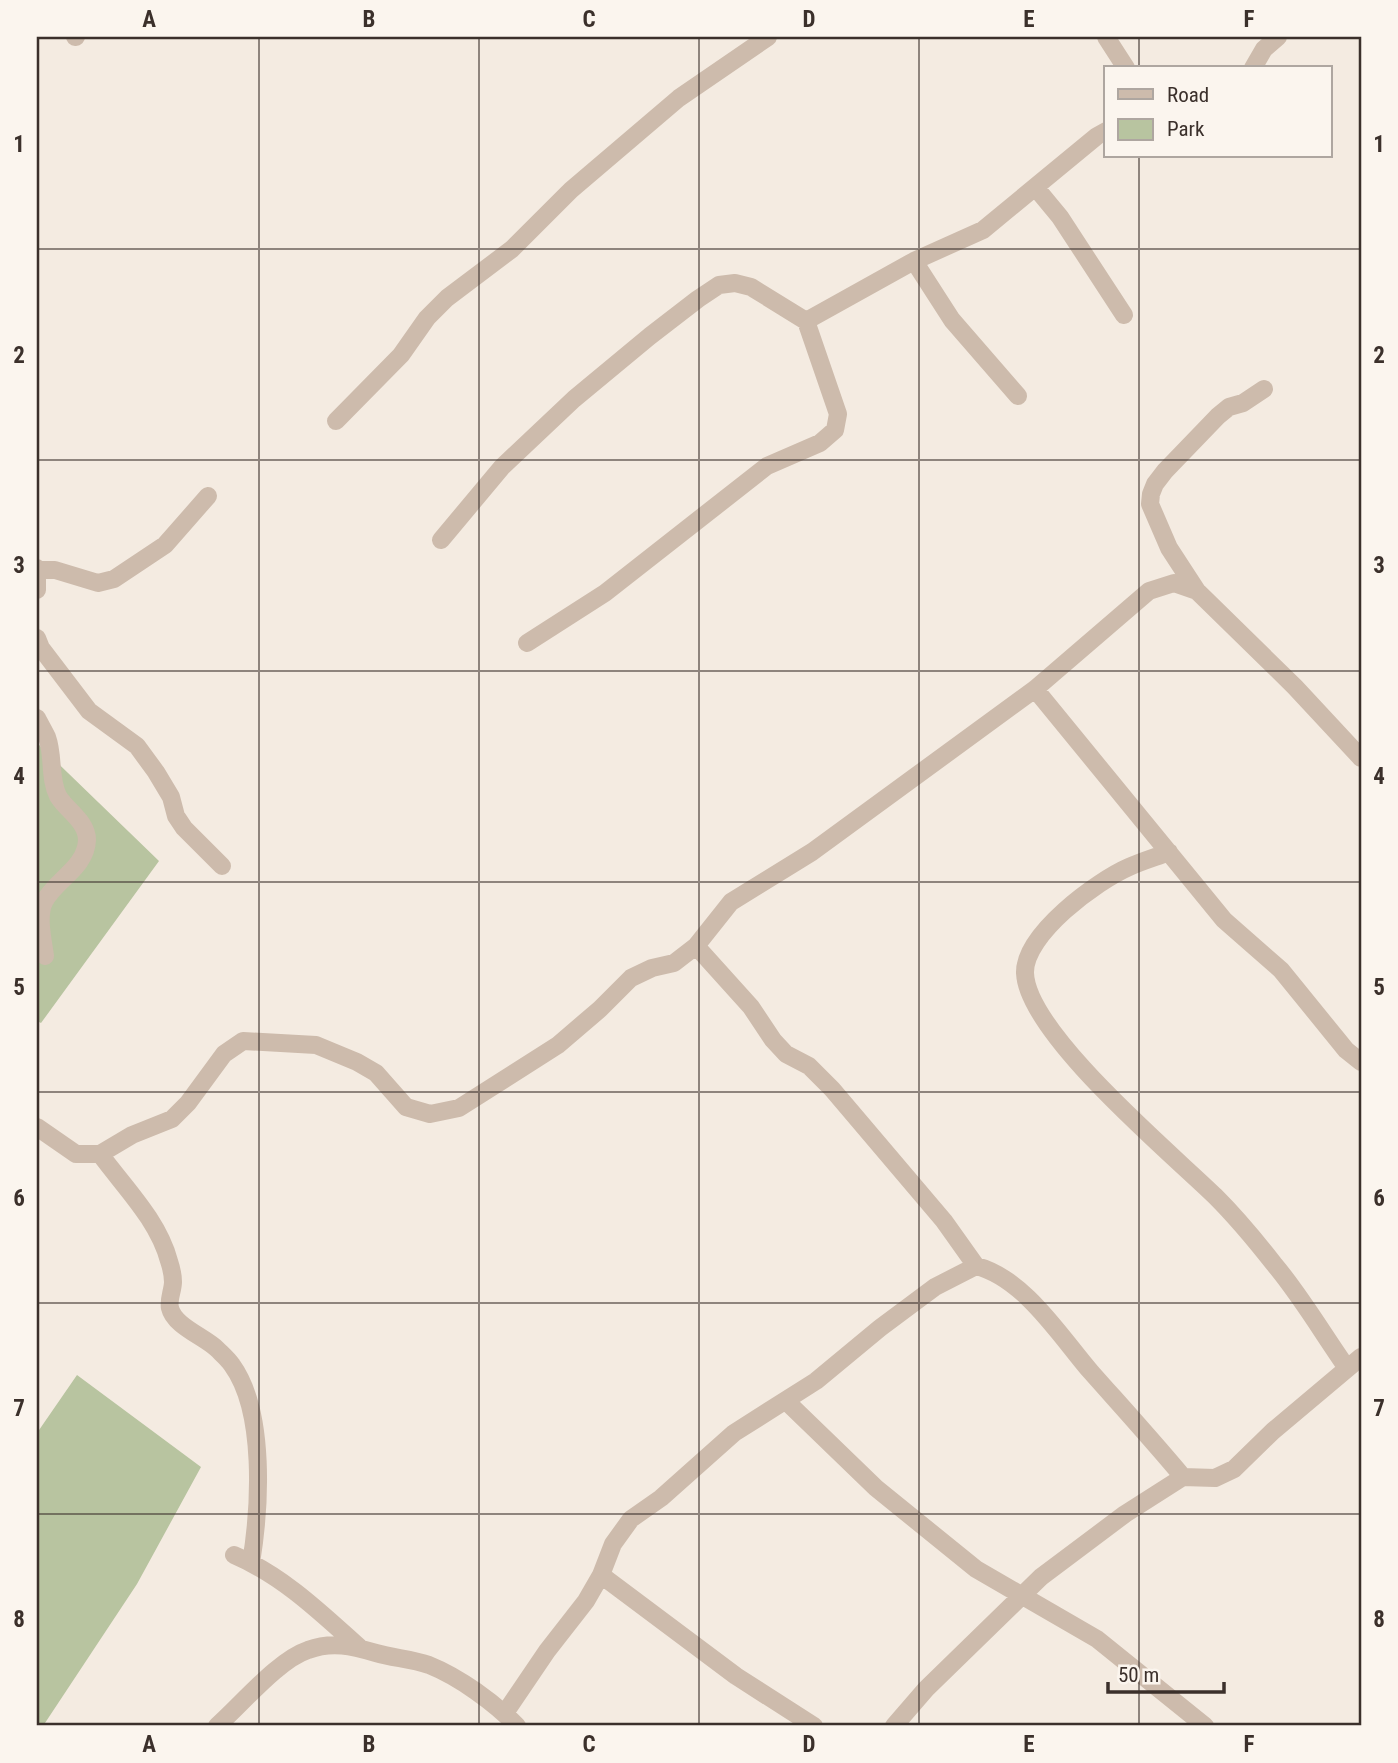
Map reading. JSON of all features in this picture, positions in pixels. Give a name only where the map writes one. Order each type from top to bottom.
[{"type":"street","points":[[336,421],[401,355],[427,318],[447,298],[512,249],[571,190],[679,98],[768,37]]},
{"type":"street","points":[[1106,37],[1125,66]]},
{"type":"street","points":[[1254,66],[1264,49],[1278,37]]},
{"type":"street","points":[[806,321],[914,261],[983,230],[1104,132]]},
{"type":"street","points":[[1036,188],[1060,217],[1124,316]]},
{"type":"street","points":[[914,261],[952,320],[1018,396]]},
{"type":"street","points":[[441,540],[502,467],[574,399],[650,336],[719,285],[734,283],[751,287],[806,321],[838,414],[835,430],[820,443],[767,467],[605,593],[527,643]]},
{"type":"street","points":[[1264,389],[1217,416],[1155,484],[1150,504],[1169,548],[1197,591],[1295,687],[1361,758]]},
{"type":"street","points":[[37,590],[37,569],[55,570],[98,583],[114,579],[165,545],[208,496]]},
{"type":"street","points":[[37,1127],[76,1154],[100,1154],[132,1135],[172,1119],[188,1103],[224,1054],[243,1041],[316,1045],[376,1073],[406,1107],[430,1114],[459,1108],[558,1045],[631,978],[652,968],[674,963],[696,946],[731,902],[812,852],[1035,689],[1149,591],[1174,583],[1197,591]]},
{"type":"street","points":[[38,651],[89,711],[137,746],[171,797],[176,816],[184,828],[222,866]]},
{"type":"street","points":[[1035,689],[1224,920],[1280,970],[1346,1050],[1361,1062]]},
{"type":"street","points":[[37,718],[47,738],[54,786],[60,799],[85,830],[87,840],[76,866],[44,903],[41,917],[45,956]]},
{"type":"street","points":[[894,1726],[926,1689],[1041,1577],[1125,1514],[1183,1477],[1215,1478],[1234,1469],[1273,1431],[1354,1362],[1216,1198],[1157,1143],[1065,1048],[1044,1021],[1031,994],[1025,973],[1031,952],[1049,925],[1095,887],[1128,867],[1169,852]]},
{"type":"street","points":[[696,946],[751,1007],[772,1040],[786,1054],[809,1066],[832,1089],[944,1221],[976,1266]]},
{"type":"street","points":[[100,1154],[137,1200],[157,1232],[169,1261],[173,1283],[169,1308],[171,1312],[183,1326],[210,1342],[233,1365],[246,1392],[255,1427],[258,1474],[256,1534],[251,1563]]},
{"type":"street","points":[[218,1726],[281,1665],[306,1650],[337,1644],[359,1647],[429,1666],[474,1690],[511,1720],[547,1651],[586,1601],[601,1575],[613,1544],[631,1520],[661,1498],[734,1433],[816,1381],[935,1287],[963,1270],[976,1266],[992,1270],[1008,1280],[1035,1307],[1183,1477]]},
{"type":"street","points":[[786,1401],[876,1488],[976,1569],[1097,1639],[1205,1726]]},
{"type":"street","points":[[234,1555],[298,1592],[359,1647]]},
{"type":"street","points":[[601,1575],[736,1676],[814,1726]]},
{"type":"green space","points":[[37,743],[159,861],[41,1023],[37,1021]]},
{"type":"green space","points":[[77,1375],[201,1467],[137,1584],[43,1726],[37,1726],[37,1433]]}]
